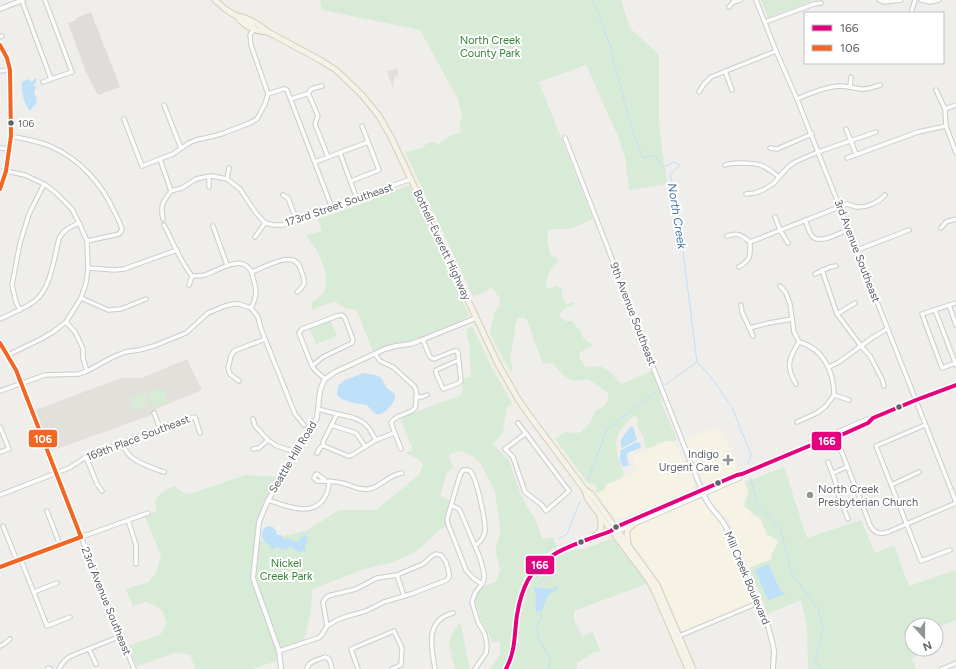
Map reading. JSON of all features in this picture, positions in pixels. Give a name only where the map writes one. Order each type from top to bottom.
[{"type":"main road","name":"Bothell-Everett Highway","points":[[215,0],[225,9],[237,16],[242,16],[331,67],[362,95],[384,124],[498,364],[529,415],[585,490],[591,494],[648,578],[693,669]]},
{"type":"main road","name":"Bothell-Everett Highway","points":[[237,16],[239,20],[259,32],[268,32]]},
{"type":"main road","points":[[821,442],[827,437],[866,420],[956,385]]},
{"type":"main road","points":[[506,669],[512,659],[514,650],[518,608],[521,594],[530,576],[541,563],[552,555],[737,475],[821,442],[828,441],[868,423],[873,418]]},
{"type":"main road","name":"Bothell-Everett Highway","points":[[585,490],[587,497],[597,512],[615,529],[657,585],[688,669]]},
{"type":"main road","points":[[628,545],[626,533],[628,528],[702,491]]},
{"type":"main road","points":[[590,539],[598,534],[602,528],[597,512]]},
{"type":"main road","points":[[615,529],[634,524]]},
{"type":"street","points":[[0,9],[22,0],[51,79]]},
{"type":"street","points":[[45,0],[73,76]]},
{"type":"street","points":[[729,7],[733,2],[740,0]]},
{"type":"street","name":"3rd Avenue Southeast","points":[[756,0],[776,51],[812,134],[848,230],[956,502]]},
{"type":"street","points":[[879,0],[884,2],[901,0]]},
{"type":"street","points":[[911,12],[915,0]]},
{"type":"street","points":[[921,0],[930,2],[939,0]]},
{"type":"street","points":[[765,22],[814,4],[822,3]]},
{"type":"street","points":[[124,119],[142,166],[173,154],[196,140],[214,136],[257,119],[265,104],[268,94],[251,44],[250,35],[254,29]]},
{"type":"street","points":[[0,45],[8,58],[10,70],[11,136],[6,171],[0,189]]},
{"type":"street","points":[[699,92],[711,77],[776,51]]},
{"type":"street","points":[[0,71],[10,70]]},
{"type":"street","points":[[725,71],[732,90]]},
{"type":"street","points":[[44,82],[72,72]]},
{"type":"street","points":[[850,87],[851,77]]},
{"type":"street","points":[[797,99],[826,88],[840,86],[862,89],[880,85]]},
{"type":"street","points":[[291,99],[308,94],[312,89],[322,86]]},
{"type":"street","points":[[268,94],[285,89],[287,90],[332,208]]},
{"type":"street","points":[[936,90],[945,110],[946,126],[956,153]]},
{"type":"street","points":[[308,94],[318,116],[315,124],[328,157]]},
{"type":"street","points":[[945,110],[956,105]]},
{"type":"street","points":[[164,106],[181,148]]},
{"type":"street","points":[[235,123],[237,128]]},
{"type":"street","points":[[351,181],[379,170],[362,126]]},
{"type":"street","points":[[847,158],[918,132],[946,126]]},
{"type":"street","points":[[846,129],[856,154]]},
{"type":"street","points":[[746,194],[755,193],[773,184],[788,167],[795,162],[818,152],[876,132]]},
{"type":"street","points":[[770,148],[778,149],[812,134]]},
{"type":"street","points":[[11,136],[50,146],[62,152],[78,163],[102,189],[110,202],[122,230],[119,234],[87,241]]},
{"type":"street","name":"9th Avenue Southeast","points":[[564,138],[702,491]]},
{"type":"street","points":[[315,162],[368,142]]},
{"type":"street","points":[[0,148],[10,148]]},
{"type":"street","points":[[340,153],[357,199]]},
{"type":"street","points":[[160,159],[171,191]]},
{"type":"street","points":[[725,165],[730,163],[753,163],[767,168],[779,177]]},
{"type":"street","points":[[227,179],[229,168]]},
{"type":"street","points":[[6,171],[25,175],[44,184],[55,192],[72,210],[87,241],[88,268],[86,283],[81,298],[66,322],[53,332],[8,355]]},
{"type":"street","points":[[209,177],[209,187]]},
{"type":"street","points":[[163,219],[161,210],[163,202],[171,191],[182,188],[196,179],[209,177],[227,179],[240,189],[256,213],[265,223],[255,237]]},
{"type":"street","name":"173rd Street Southeast","points":[[265,223],[283,225],[297,221],[411,179]]},
{"type":"street","points":[[20,310],[16,302],[12,285],[20,243],[29,214],[44,184]]},
{"type":"street","points":[[283,195],[288,198],[297,221]]},
{"type":"street","points":[[750,242],[839,206],[847,204],[855,207],[863,207],[880,201],[885,195]]},
{"type":"street","points":[[775,217],[780,230],[788,243]]},
{"type":"street","points":[[941,228],[946,222],[956,219]]},
{"type":"street","points":[[805,220],[812,236],[818,240],[848,230]]},
{"type":"street","points":[[0,319],[20,310],[36,300],[43,292],[50,277],[61,234],[65,229],[79,222]]},
{"type":"street","points":[[164,225],[192,276]]},
{"type":"street","points":[[213,226],[228,266]]},
{"type":"street","points":[[857,250],[909,230]]},
{"type":"street","points":[[727,236],[734,234],[739,235],[750,242]]},
{"type":"street","points":[[739,267],[747,262],[750,256],[750,242]]},
{"type":"street","points":[[88,268],[115,270],[124,269],[177,250]]},
{"type":"street","points":[[252,272],[284,260],[293,260],[300,266],[305,282],[303,287],[297,292]]},
{"type":"street","points":[[192,276],[205,275],[228,266],[240,263],[244,264],[252,272],[257,292],[255,301],[251,308]]},
{"type":"street","points":[[815,274],[822,270],[836,266]]},
{"type":"street","points":[[822,270],[837,314],[870,356],[884,386]]},
{"type":"street","points":[[189,285],[192,276]]},
{"type":"street","points":[[780,286],[786,293],[790,304],[794,332],[799,342],[807,344],[815,349],[829,366],[834,384],[834,395],[826,406],[817,413],[797,422]]},
{"type":"street","points":[[81,298],[108,310],[121,309],[146,299]]},
{"type":"street","points":[[837,314],[855,303]]},
{"type":"street","points":[[934,310],[956,364],[942,368],[922,314],[948,305],[956,303]]},
{"type":"street","points":[[0,391],[45,375],[80,374],[125,352],[154,346],[186,333],[208,313],[225,306],[239,304],[251,308],[258,318],[295,414],[304,425]]},
{"type":"street","points":[[741,305],[742,312],[753,336]]},
{"type":"street","points":[[948,305],[956,325]]},
{"type":"street","points":[[312,366],[323,357],[348,346],[353,342],[345,318],[342,315],[337,316],[300,331],[299,335],[312,366],[325,379],[335,372],[385,349],[423,340],[476,318]]},
{"type":"street","points":[[749,328],[792,319]]},
{"type":"street","points":[[66,322],[76,332],[83,349],[83,358],[87,371]]},
{"type":"street","points":[[829,366],[839,362],[887,329]]},
{"type":"street","points":[[239,381],[230,374],[228,368],[230,356],[234,351],[265,339]]},
{"type":"street","points":[[423,340],[430,357],[434,359],[454,351],[457,351],[458,353],[459,360],[461,381],[443,389],[436,370],[459,360]]},
{"type":"street","points":[[796,384],[790,373],[789,363],[791,354],[799,342]]},
{"type":"street","name":"23rd Avenue Southeast","points":[[1,346],[14,366],[134,669]]},
{"type":"street","points":[[375,354],[380,361],[394,367],[414,386],[416,391],[415,408],[391,422],[401,449]]},
{"type":"street","name":"Seattle Hill Road","points":[[281,669],[279,651],[253,578],[259,522],[268,500],[309,435],[317,417],[320,391],[325,379]]},
{"type":"street","points":[[416,397],[427,395]]},
{"type":"street","points":[[834,395],[849,400]]},
{"type":"street","points":[[318,408],[364,422],[376,440]]},
{"type":"street","points":[[154,413],[160,428]]},
{"type":"street","points":[[317,453],[323,445],[323,442],[337,414]]},
{"type":"street","name":"169th Place Southeast","points":[[0,495],[69,468],[86,457],[160,428],[194,417],[200,434]]},
{"type":"street","points":[[253,419],[255,426],[268,440],[277,446],[298,453]]},
{"type":"street","points":[[518,423],[526,433],[569,491],[546,512],[542,505],[525,492],[513,457],[505,449],[526,433]]},
{"type":"street","points":[[331,425],[356,433],[365,446]]},
{"type":"street","points":[[925,425],[876,446],[921,561],[950,550]]},
{"type":"street","points":[[0,427],[9,449],[0,452]]},
{"type":"street","points":[[323,445],[326,448],[350,456],[376,440],[394,433]]},
{"type":"street","points":[[836,437],[872,529],[878,533],[882,534],[888,532],[956,502]]},
{"type":"street","points":[[253,449],[259,448],[268,440]]},
{"type":"street","points":[[122,443],[130,456],[148,467],[164,472]]},
{"type":"street","points":[[86,457],[97,484],[102,491]]},
{"type":"street","points":[[828,462],[848,519]]},
{"type":"street","points":[[833,473],[847,467]]},
{"type":"street","points":[[475,546],[483,538],[485,531],[482,507],[473,475],[468,470],[463,470],[447,519],[464,566],[471,575],[482,584]]},
{"type":"street","points":[[891,485],[919,472]]},
{"type":"street","points":[[268,500],[293,508],[315,507],[327,493],[327,480],[343,483],[364,490],[377,486],[395,474],[402,473]]},
{"type":"street","name":"Mill Creek Boulevard","points":[[702,491],[708,504],[720,517],[726,527],[768,626],[774,652],[773,669]]},
{"type":"street","points":[[843,506],[860,500]]},
{"type":"street","points":[[451,505],[459,509],[461,513],[475,546],[484,573],[482,584],[475,593],[472,602],[478,622],[485,634],[487,646],[486,653],[475,669]]},
{"type":"street","points":[[47,511],[60,545]]},
{"type":"street","points":[[0,567],[148,512]]},
{"type":"street","points":[[128,520],[136,545],[136,564]]},
{"type":"street","points":[[3,526],[34,592],[47,626],[70,617]]},
{"type":"street","points":[[279,651],[318,638],[327,626],[348,616],[366,611],[384,602],[442,583],[447,580],[449,575],[446,562],[441,555],[436,554],[423,564],[396,575],[377,578],[356,589],[328,596],[324,602],[327,626]]},
{"type":"street","points":[[396,575],[404,596]]},
{"type":"street","points":[[34,592],[57,584]]},
{"type":"street","points":[[677,638],[758,603]]},
{"type":"street","points":[[435,669],[432,649],[432,632],[439,620],[446,615],[453,613]]},
{"type":"street","points":[[358,669],[351,650],[394,631],[402,648],[401,665],[392,669]]},
{"type":"street","points":[[59,669],[62,663],[71,656],[121,636]]},
{"type":"street","points":[[0,646],[10,639]]},
{"type":"street","points":[[89,648],[96,664]]},
{"type":"street","points":[[307,667],[310,663],[325,657],[330,660],[332,669]]},
{"type":"street","points":[[942,669],[956,663]]},
{"type":"shaded area","points":[[91,12],[120,87],[98,95],[86,72],[68,23]]},
{"type":"shaded area","points":[[397,68],[399,75],[394,79],[393,89],[387,71]]},
{"type":"shaded area","points":[[187,359],[202,390],[156,409],[157,413],[51,451],[35,410],[121,378],[142,378]]},
{"type":"shaded area","points":[[715,428],[723,432],[747,489],[742,503],[744,508],[747,509],[750,515],[759,519],[766,535],[776,540],[777,543],[770,555],[771,558],[749,568],[727,516],[724,515],[711,501],[711,494],[702,479],[685,440]]},
{"type":"shaded area","points":[[668,441],[675,442],[694,485],[691,490],[622,519],[615,517],[606,505],[604,506],[603,501],[598,495],[599,493],[605,489],[607,485],[638,471],[632,456]]},
{"type":"shaded area","points":[[698,499],[703,502],[723,526],[754,599],[751,603],[687,631],[683,631],[679,628],[661,585],[629,538],[629,530]]},
{"type":"green space","name":"North Creek County Park","points":[[320,0],[621,0],[630,28],[659,55],[659,124],[667,184],[629,190],[625,157],[617,134],[586,65],[539,82],[593,219],[571,229],[549,229],[547,238],[550,254],[555,256],[559,261],[550,272],[547,278],[546,286],[551,289],[555,286],[562,288],[563,298],[566,304],[575,302],[574,305],[563,310],[559,317],[566,321],[572,321],[581,332],[583,338],[593,345],[579,353],[580,359],[586,367],[600,366],[609,371],[621,384],[652,371],[661,393],[662,405],[677,439],[663,442],[648,449],[638,427],[637,417],[635,416],[621,429],[616,443],[618,458],[624,475],[607,484],[604,490],[597,493],[595,491],[597,488],[595,484],[588,483],[555,439],[565,432],[581,432],[590,423],[595,411],[603,407],[607,402],[608,393],[588,379],[571,380],[552,363],[543,364],[526,318],[518,318],[515,325],[510,358],[513,369],[510,371],[490,333],[494,312],[500,306],[499,297],[491,287],[484,293],[473,296],[405,152],[423,148],[426,144],[432,142],[439,144],[452,135],[461,132],[460,121],[462,115],[458,99],[420,30],[322,10]]},
{"type":"green space","points":[[761,0],[815,0],[768,18]]},
{"type":"green space","points":[[409,185],[469,315],[463,320],[412,341],[391,345],[373,351],[356,309],[344,308],[335,301],[312,310],[313,301],[321,296],[325,289],[326,279],[319,254],[306,235],[322,231],[318,219]]},
{"type":"green space","points":[[330,320],[337,336],[316,344],[309,328]]},
{"type":"green space","name":"Nickel Creek Park","points":[[472,326],[492,368],[512,403],[507,407],[503,428],[504,431],[493,444],[509,460],[521,495],[535,518],[542,539],[553,537],[557,547],[536,561],[525,577],[521,586],[514,615],[511,652],[504,669],[490,669],[500,655],[500,642],[491,642],[490,636],[481,620],[475,600],[477,594],[484,586],[496,582],[500,570],[496,552],[500,527],[495,491],[480,463],[475,458],[464,452],[458,451],[450,454],[449,459],[454,468],[447,472],[440,496],[451,501],[446,517],[447,526],[441,529],[414,553],[390,563],[365,569],[312,589],[311,612],[303,644],[279,651],[280,660],[252,669],[195,669],[190,654],[174,653],[137,666],[128,646],[160,635],[167,624],[163,612],[155,605],[145,602],[133,606],[126,589],[148,582],[156,573],[161,556],[145,516],[157,511],[155,501],[161,494],[165,490],[174,486],[182,492],[190,494],[245,475],[282,477],[259,522],[256,542],[306,531],[339,510],[376,510],[419,475],[423,464],[416,458],[405,453],[413,450],[401,421],[403,417],[461,395],[464,378],[471,377],[467,329]]},
{"type":"green space","points":[[160,388],[165,391],[167,402],[154,408],[150,399],[150,393]]},
{"type":"green space","points":[[144,393],[148,403],[145,407],[135,411],[130,398]]},
{"type":"green space","points":[[784,467],[807,538],[861,520],[875,553],[894,545],[909,586],[956,570],[956,620],[944,625],[944,617],[904,617],[904,657],[915,657],[912,659],[916,669],[808,669],[807,627],[801,600],[768,614],[749,568],[772,559],[771,556],[779,541],[768,535],[760,518],[744,506],[749,492],[745,482]]},
{"type":"green space","points":[[611,539],[614,540],[649,583],[574,611],[574,620],[582,636],[593,632],[600,651],[594,652],[576,664],[577,669],[506,669],[511,659],[518,608],[533,571],[562,550],[584,549]]},
{"type":"green space","points":[[460,622],[470,669],[455,669],[449,644],[451,636]]},
{"type":"water","points":[[35,78],[37,80],[34,85],[36,88],[34,93],[37,103],[30,111],[23,97],[22,82],[28,79],[32,82]]},
{"type":"water","points":[[363,373],[379,377],[382,379],[387,388],[393,392],[395,397],[393,403],[385,412],[376,414],[367,405],[347,401],[337,395],[338,386],[343,381]]},
{"type":"water","points":[[631,426],[633,427],[637,440],[622,448],[621,439]]},
{"type":"water","points":[[637,442],[640,443],[640,448],[627,454],[629,464],[627,466],[622,466],[620,458],[621,450]]},
{"type":"water","points":[[267,526],[273,527],[277,535],[281,535],[284,540],[288,538],[296,542],[306,534],[308,543],[305,545],[306,551],[299,553],[291,546],[286,550],[282,550],[277,546],[272,549],[264,541],[262,536],[264,528]]},
{"type":"water","points":[[767,564],[769,565],[780,590],[785,593],[785,595],[768,600],[755,570]]},
{"type":"water","points":[[558,585],[558,589],[548,595],[542,610],[538,612],[535,609],[536,598],[534,588],[552,589]]},
{"type":"waterway","name":"North Creek","points":[[593,0],[613,53],[613,59],[633,132],[643,158],[655,155],[663,167],[674,162],[680,165],[670,174],[678,211],[697,362],[711,377],[732,407],[751,455],[748,464]]},
{"type":"waterway","points":[[665,385],[697,362]]},
{"type":"waterway","points":[[588,480],[607,429],[656,392]]},
{"type":"waterway","name":"North Creek","points":[[750,477],[758,505],[781,530],[792,574],[819,610],[823,630],[815,662],[821,669]]},
{"type":"waterway","points":[[559,539],[567,534],[580,501]]},
{"type":"waterway","points":[[547,553],[548,548],[553,542]]},
{"type":"waterway","points":[[539,584],[550,572],[549,570],[553,560]]},
{"type":"waterway","points":[[541,611],[542,619],[537,625],[539,641],[550,657],[549,669]]},
{"type":"transit line","name":"106","points":[[0,45],[7,58],[10,70],[11,136],[6,171],[0,189]]},
{"type":"transit line","name":"106","points":[[0,343],[16,370],[81,537]]},
{"type":"transit line","name":"166","points":[[506,669],[512,655],[518,611],[524,588],[535,570],[554,555],[576,544],[611,531],[616,527],[737,475],[821,441],[828,441],[868,423],[873,418],[956,385]]},
{"type":"transit line","name":"106","points":[[0,567],[81,537]]},
{"type":"place","name":"106","points":[[11,123]]},
{"type":"place","name":"Indigo Urgent Care","points":[[728,460]]},
{"type":"place","name":"North Creek Presbyterian Church","points":[[810,495]]}]
